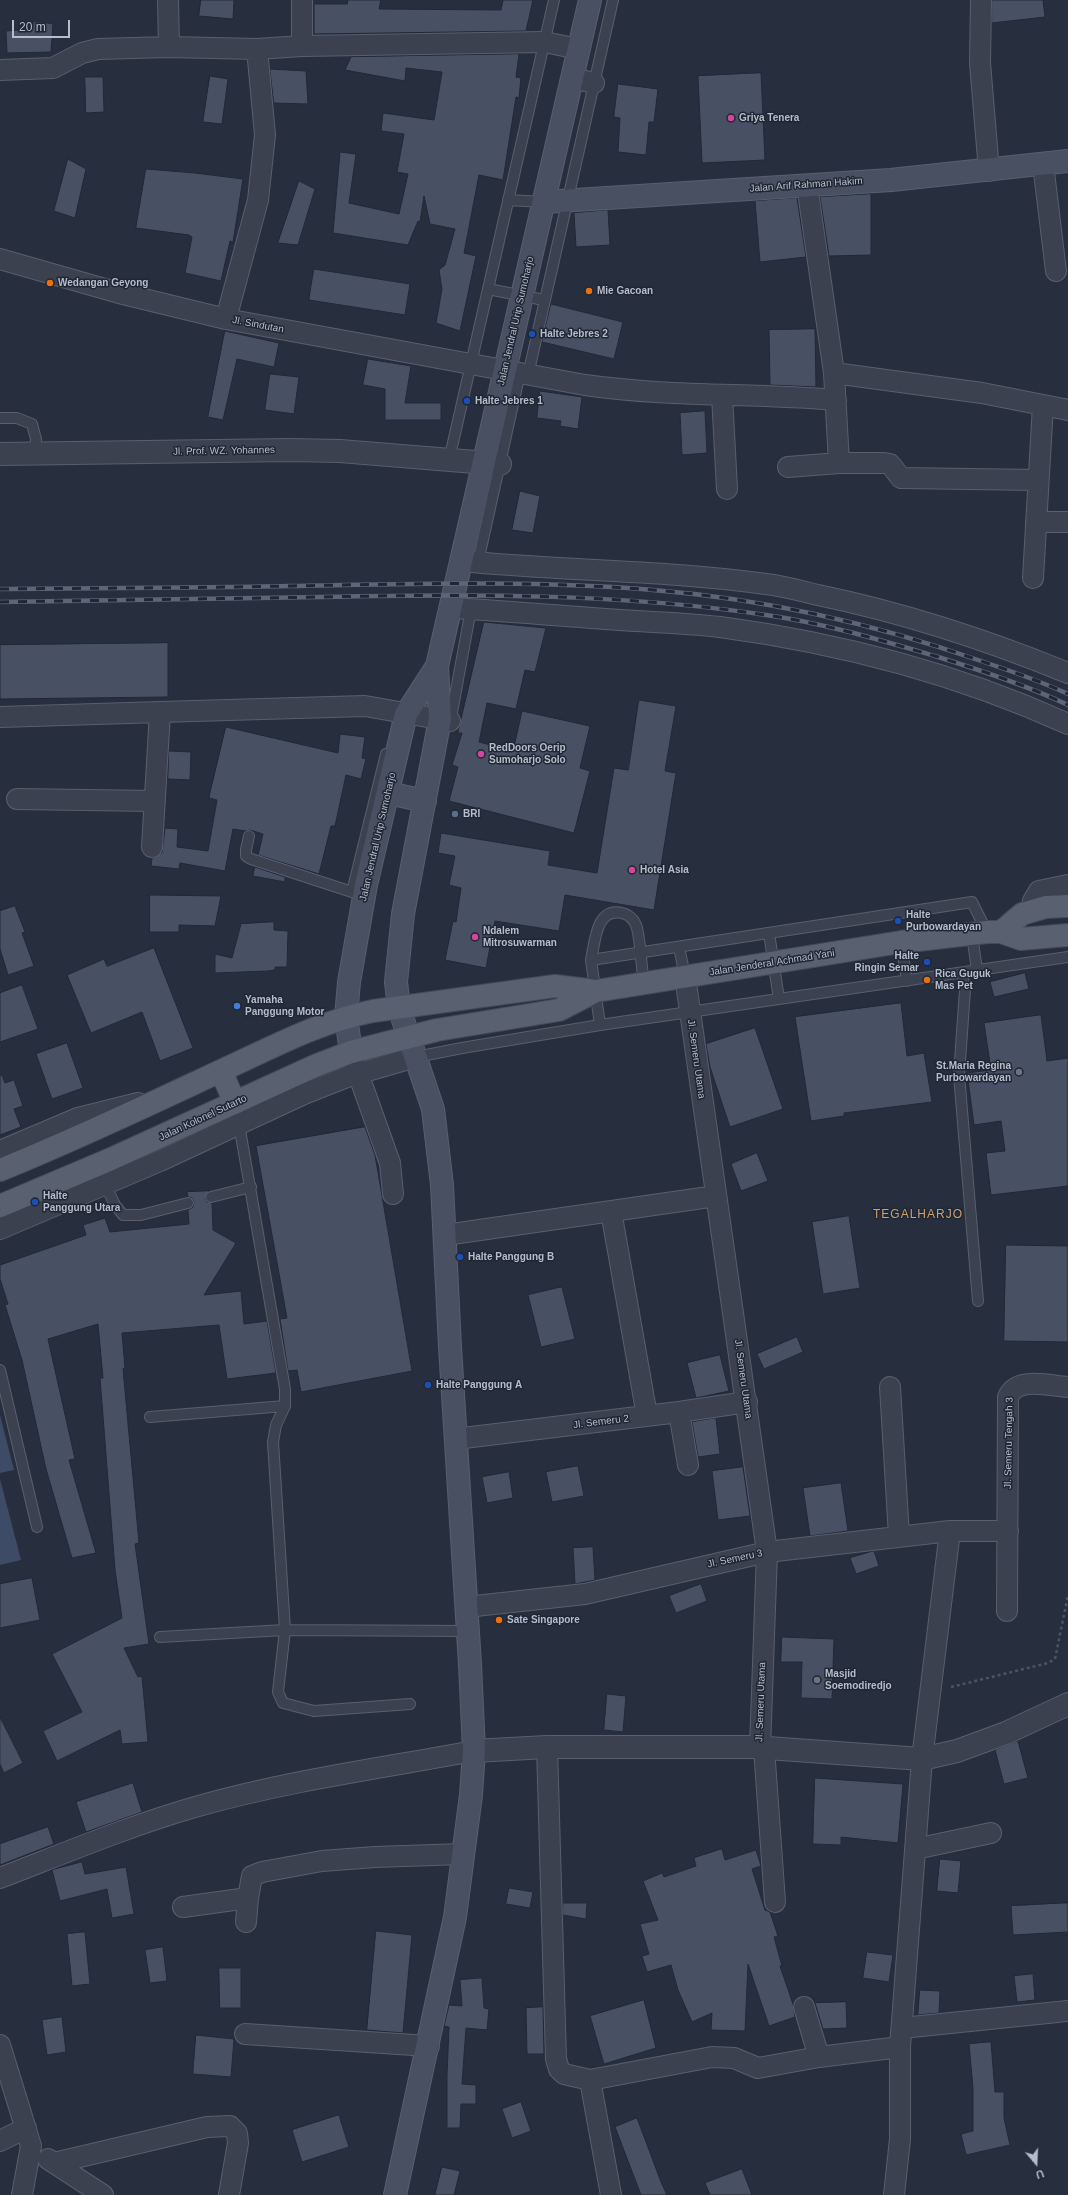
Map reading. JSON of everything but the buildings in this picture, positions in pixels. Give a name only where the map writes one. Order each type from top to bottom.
[{"type":"main road","name":"Jalan Jendral Urip Sumoharjo","points":[[351,1052],[346,1017],[358,893],[401,713],[438,666],[461,609],[492,463],[518,373],[522,295],[590,0]]},
{"type":"main road","name":"Jalan Arif Rahman Hakim","points":[[544,202],[808,185],[989,171],[1068,161]]},
{"type":"main road","name":"Jalan Jendral Urip Sumoharjo","points":[[395,2195],[429,2046],[455,1917],[471,1795],[474,1751],[455,1439],[442,1185],[433,1109],[399,1008],[396,982],[403,914],[430,802],[445,720],[438,666]]},
{"type":"main road","points":[[382,791],[430,802]]},
{"type":"main road","points":[[986,933],[1022,914],[1031,911],[1046,907],[1068,906]]},
{"type":"main road","name":"Jalan Jenderal Achmad Yani","points":[[408,1037],[559,1010],[596,992],[685,976],[901,942],[986,933],[1021,939],[1068,935]]},
{"type":"main road","name":"Jalan Jenderal Achmad Yani","points":[[399,1008],[555,986],[596,992]]},
{"type":"main road","points":[[0,1170],[70,1142],[298,1034],[346,1017],[399,1008]]},
{"type":"main road","name":"Jalan Kolonel Sutarto","points":[[0,1206],[118,1156],[317,1065],[351,1052],[408,1037]]},
{"type":"main road","points":[[221,1071],[235,1103]]},
{"type":"street","points":[[168,0],[169,47]]},
{"type":"street","points":[[302,0],[302,46]]},
{"type":"street","points":[[981,0],[980,63],[989,171]]},
{"type":"street","points":[[0,70],[53,68],[82,53],[98,49],[169,47],[257,49],[302,46],[544,42],[578,49]]},
{"type":"street","points":[[226,319],[258,200],[265,135],[257,49]]},
{"type":"street","points":[[572,78],[594,83]]},
{"type":"street","points":[[1043,164],[1056,271]]},
{"type":"street","points":[[808,185],[834,373],[839,463]]},
{"type":"street","name":"Jl. Sindutan","points":[[0,259],[119,293],[226,319],[470,365],[633,392],[781,396],[836,400]]},
{"type":"street","points":[[834,373],[976,392],[1068,410]]},
{"type":"street","points":[[722,395],[727,489]]},
{"type":"street","points":[[1033,578],[1043,405]]},
{"type":"street","name":"Jl. Prof. WZ. Yohannes","points":[[0,454],[290,450],[340,451],[492,463]]},
{"type":"street","points":[[788,468],[839,463],[888,463],[902,478],[1038,480]]},
{"type":"street","points":[[1036,522],[1068,522]]},
{"type":"street","points":[[470,562],[692,576],[767,584],[849,601],[915,618],[1006,648],[1068,673]]},
{"type":"street","points":[[461,609],[719,627],[817,644],[878,657],[917,668],[1017,702],[1068,724]]},
{"type":"street","points":[[0,717],[365,706],[445,720]]},
{"type":"street","points":[[152,847],[160,712]]},
{"type":"street","points":[[17,799],[154,801]]},
{"type":"street","points":[[1031,911],[1033,901],[1039,891],[1068,885]]},
{"type":"street","name":"Jl. Semeru Utama","points":[[685,976],[689,1013],[747,1402],[767,1552],[762,1748],[775,1902]]},
{"type":"street","points":[[351,1052],[390,1163],[393,1194]]},
{"type":"street","points":[[0,1229],[105,1184],[304,1094],[358,1074],[416,1057]]},
{"type":"street","points":[[0,1151],[78,1118],[171,1094]]},
{"type":"street","points":[[235,1103],[240,1124]]},
{"type":"street","points":[[445,1235],[716,1196]]},
{"type":"street","points":[[611,1211],[647,1416]]},
{"type":"street","name":"Jl. Semeru Tengah 3","points":[[1008,1531],[1008,1397],[1010,1392],[1022,1384],[1068,1387]]},
{"type":"street","points":[[890,1387],[899,1536]]},
{"type":"street","name":"Jl. Semeru 2","points":[[455,1439],[680,1412],[747,1402]]},
{"type":"street","points":[[680,1412],[688,1465]]},
{"type":"street","points":[[894,2195],[900,2139],[901,2037],[922,1758],[950,1531]]},
{"type":"street","name":"Jl. Semeru 3","points":[[466,1606],[585,1594],[767,1552],[950,1531],[1008,1531]]},
{"type":"street","points":[[1007,1611],[1008,1531]]},
{"type":"street","points":[[0,1878],[133,1826],[196,1806],[252,1792],[474,1751],[547,1746],[762,1748],[922,1758],[957,1751],[1006,1733],[1068,1704]]},
{"type":"street","points":[[547,1746],[556,2059],[559,2069],[564,2074],[590,2080],[712,2057],[734,2058],[758,2068],[819,2057],[901,2037],[1068,2011]]},
{"type":"street","points":[[915,1849],[991,1833]]},
{"type":"street","points":[[246,1922],[252,1876],[286,1868],[342,1859],[463,1854]]},
{"type":"street","points":[[183,1907],[248,1898]]},
{"type":"street","points":[[804,2007],[819,2057]]},
{"type":"street","points":[[245,2034],[429,2046]]},
{"type":"street","points":[[0,2045],[29,2137],[22,2195]]},
{"type":"street","points":[[590,2080],[611,2195]]},
{"type":"street","points":[[54,2163],[207,2128],[230,2126],[237,2132],[238,2143],[229,2195]]},
{"type":"street","points":[[0,2141],[29,2137]]},
{"type":"street","points":[[29,2137],[54,2163],[103,2195]]},
{"type":"lane","points":[[449,460],[554,0]]},
{"type":"lane","points":[[518,373],[544,300],[613,0]]},
{"type":"lane","points":[[508,200],[544,202]]},
{"type":"lane","points":[[488,289],[544,300]]},
{"type":"lane","points":[[0,418],[17,418],[32,424],[36,439],[36,454]]},
{"type":"lane","points":[[445,720],[461,609]]},
{"type":"lane","points":[[391,733],[401,713]]},
{"type":"lane","points":[[382,791],[387,747]]},
{"type":"lane","points":[[249,836],[246,856],[251,859],[358,893]]},
{"type":"lane","points":[[591,960],[972,902],[986,933],[977,970]]},
{"type":"lane","points":[[600,1026],[591,960],[601,920],[606,915],[623,913],[632,918],[636,927],[644,983]]},
{"type":"lane","points":[[769,933],[779,1000]]},
{"type":"lane","points":[[901,942],[907,981]]},
{"type":"lane","points":[[679,947],[685,976]]},
{"type":"lane","points":[[416,1057],[462,1048],[600,1026],[1068,957]]},
{"type":"lane","points":[[962,972],[965,990],[959,1075],[978,1301]]},
{"type":"lane","points":[[240,1124],[282,1370],[285,1406],[276,1425],[273,1442],[285,1630],[278,1692],[283,1703],[314,1711],[410,1704]]},
{"type":"lane","points":[[105,1184],[115,1205],[123,1215],[141,1216],[188,1203]]},
{"type":"lane","points":[[211,1197],[251,1187]]},
{"type":"lane","points":[[0,1370],[37,1527]]},
{"type":"lane","points":[[150,1417],[285,1406]]},
{"type":"lane","points":[[160,1637],[285,1630],[467,1630]]},
{"type":"path","points":[[930,1692],[1048,1663],[1055,1659],[1068,1594]]},
{"type":"water","points":[[0,1415],[14,1470],[0,1473]]},
{"type":"water","points":[[0,1479],[21,1560],[0,1565]]},
{"type":"railway","points":[[0,589],[517,584],[608,587],[695,594],[778,607],[860,625],[981,661],[1025,676],[1068,694]]},
{"type":"railway","points":[[0,602],[433,595],[544,597],[655,602],[766,615],[830,627],[935,656],[986,672],[1068,705]]},
{"type":"place","name":"Griya Tenera","points":[[731,118]]},
{"type":"place","name":"Wedangan Geyong","points":[[50,283]]},
{"type":"place","name":"Mie Gacoan","points":[[589,291]]},
{"type":"place","name":"Halte Jebres 2","points":[[532,334]]},
{"type":"place","name":"Halte Jebres 1","points":[[467,401]]},
{"type":"place","name":"RedDoors Oerip Sumoharjo Solo","points":[[481,754]]},
{"type":"place","name":"BRI","points":[[455,814]]},
{"type":"place","name":"Hotel Asia","points":[[632,870]]},
{"type":"place","name":"Halte Purbowardayan","points":[[898,921]]},
{"type":"place","name":"Ndalem Mitrosuwarman","points":[[475,937]]},
{"type":"place","name":"Halte Ringin Semar","points":[[927,962]]},
{"type":"place","name":"Rica Guguk Mas Pet","points":[[927,980]]},
{"type":"place","name":"Yamaha Panggung Motor","points":[[237,1006]]},
{"type":"place","name":"St.Maria Regina Purbowardayan","points":[[1019,1072]]},
{"type":"place","name":"Halte Panggung Utara","points":[[35,1202]]},
{"type":"place","name":"Halte Panggung B","points":[[460,1257]]},
{"type":"place","name":"Halte Panggung A","points":[[428,1385]]},
{"type":"place","name":"Sate Singapore","points":[[499,1620]]},
{"type":"place","name":"Masjid Soemodiredjo","points":[[817,1680]]},
{"type":"district","name":"TEGALHARJO","points":[[918,1215]]}]
